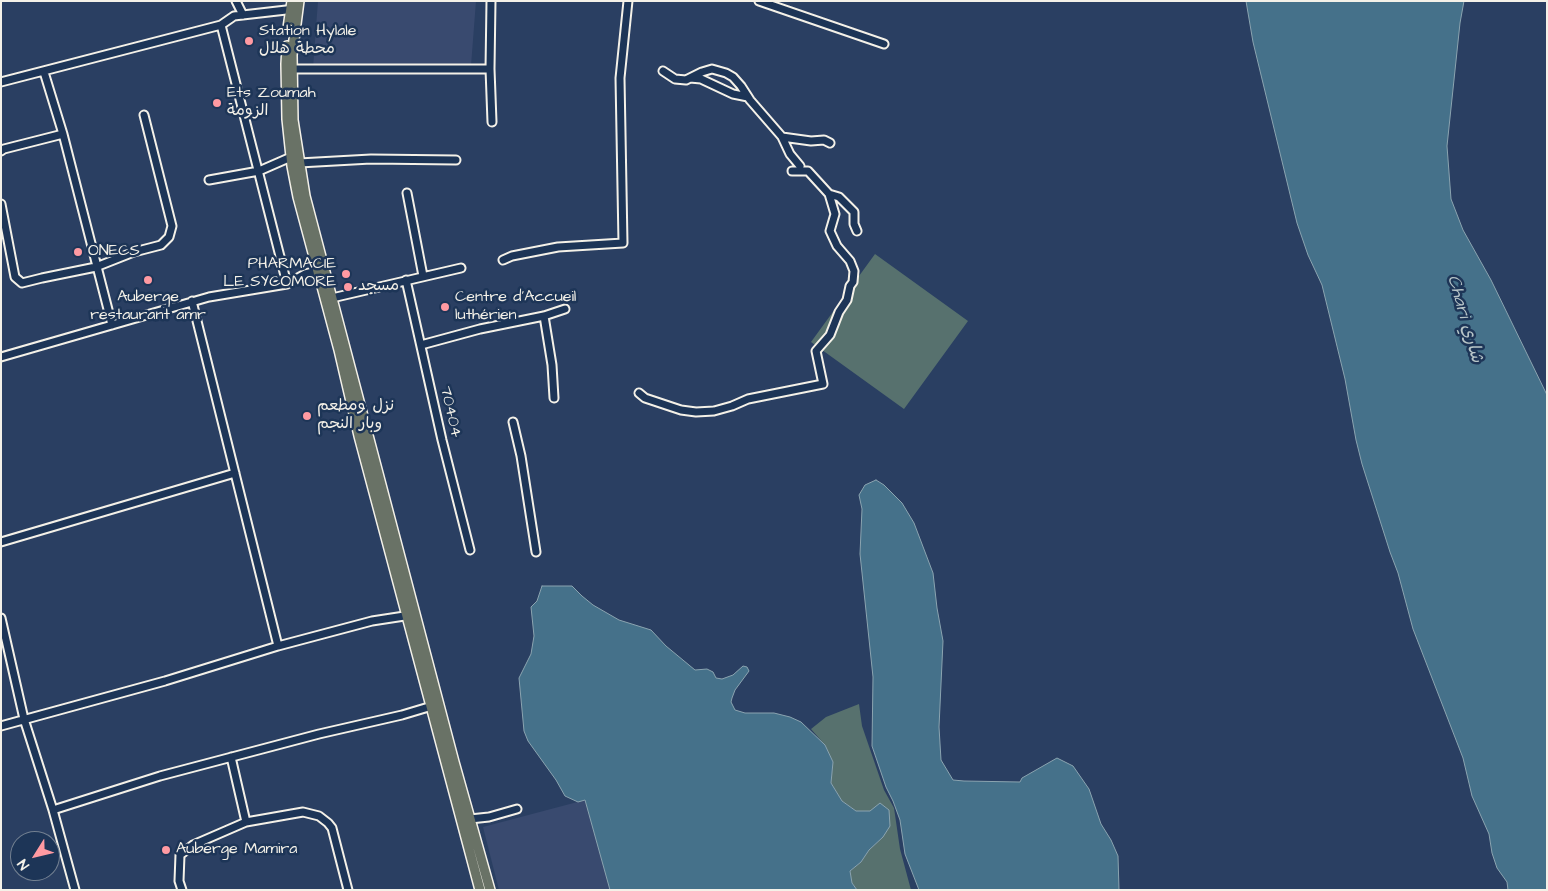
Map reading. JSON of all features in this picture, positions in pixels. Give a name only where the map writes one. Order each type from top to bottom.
[{"type":"main road","points":[[295,5],[292,69],[294,120],[299,164],[321,270],[411,615],[490,890]]},
{"type":"main road","points":[[295,5],[286,64],[287,119],[298,197],[332,298],[432,706],[480,890]]},
{"type":"street","points":[[236,1],[243,15]]},
{"type":"street","points":[[491,1],[490,69],[492,122]]},
{"type":"street","points":[[503,260],[512,256],[558,247],[623,243],[620,78],[628,1]]},
{"type":"street","points":[[759,1],[884,44]]},
{"type":"street","points":[[1,82],[221,25],[234,16],[295,5]]},
{"type":"street","points":[[221,25],[287,284]]},
{"type":"street","points":[[292,69],[490,69]]},
{"type":"street","points":[[663,71],[675,79],[686,80],[712,69],[733,77],[783,138],[790,154],[800,166]]},
{"type":"street","points":[[44,72],[63,134],[112,325]]},
{"type":"street","points":[[690,78],[701,79],[733,94],[748,97]]},
{"type":"street","points":[[1,204],[15,277],[22,283],[96,267],[134,252],[161,245],[169,237],[172,226],[144,115]]},
{"type":"street","points":[[1,152],[4,149],[63,134]]},
{"type":"street","points":[[783,138],[782,136],[811,141],[824,140],[830,143]]},
{"type":"street","points":[[209,180],[259,171],[291,157]]},
{"type":"street","points":[[299,164],[371,159],[456,160]]},
{"type":"street","points":[[639,393],[645,398],[681,410],[696,412],[714,411],[732,406],[748,398],[822,384],[816,351],[830,335],[839,312],[847,300],[850,286],[853,282],[854,271],[850,261],[837,246],[830,231],[835,214],[829,194],[808,171],[792,171]]},
{"type":"street","points":[[407,193],[423,276]]},
{"type":"street","points":[[829,194],[840,198],[854,212],[854,224],[857,231]]},
{"type":"street","points":[[332,298],[461,268]]},
{"type":"street","points":[[1,357],[192,301],[287,284],[305,274],[321,270]]},
{"type":"street","name":"70404","points":[[406,280],[442,440],[470,550]]},
{"type":"street","points":[[192,301],[278,646]]},
{"type":"street","points":[[421,345],[480,329],[544,316],[565,309]]},
{"type":"street","points":[[544,316],[552,365],[554,398]]},
{"type":"street","points":[[513,422],[521,456],[536,552]]},
{"type":"street","points":[[1,542],[234,473]]},
{"type":"street","points":[[1,726],[165,681],[278,646],[372,621],[411,615]]},
{"type":"street","points":[[1,618],[24,720],[53,810],[75,890]]},
{"type":"street","points":[[53,810],[160,776],[432,706]]},
{"type":"street","points":[[231,757],[246,822]]},
{"type":"street","points":[[470,819],[489,817],[517,809]]},
{"type":"street","points":[[182,890],[179,881],[180,854],[193,845],[246,822],[304,812],[319,816],[328,822],[332,828],[348,890]]},
{"type":"shaded area","points":[[318,1],[476,1],[471,66],[313,68]]},
{"type":"shaded area","points":[[585,800],[610,890],[499,890],[483,827]]},
{"type":"green space","points":[[875,254],[968,321],[904,409],[811,342]]},
{"type":"green space","points":[[859,704],[862,726],[884,790],[894,808],[900,849],[911,890],[857,890],[852,883],[850,871],[861,862],[869,850],[883,837],[870,811],[856,811],[842,801],[831,783],[833,762],[825,745],[811,729],[826,717]]},
{"type":"water","name":"Chari شاري","points":[[1246,1],[1464,1],[1447,146],[1451,199],[1463,230],[1491,280],[1547,395],[1547,890],[1508,890],[1507,882],[1497,868],[1489,834],[1472,796],[1463,758],[1413,629],[1398,573],[1362,464],[1345,379],[1322,285],[1308,255],[1297,223],[1253,42]]},
{"type":"water","points":[[876,480],[884,485],[902,503],[914,523],[933,573],[943,641],[939,727],[941,760],[953,780],[964,781],[1020,782],[1022,778],[1057,758],[1073,766],[1089,789],[1101,824],[1118,856],[1119,890],[919,890],[905,854],[900,820],[872,746],[873,677],[860,554],[862,509],[859,495],[865,485]]},
{"type":"water","points":[[542,586],[572,586],[593,605],[619,620],[651,630],[666,646],[695,670],[707,669],[713,672],[716,678],[722,679],[733,675],[743,666],[747,667],[749,671],[735,690],[732,698],[731,702],[735,710],[745,713],[774,713],[801,722],[825,745],[833,762],[831,783],[842,801],[856,811],[870,811],[880,803],[889,810],[890,826],[883,837],[869,850],[861,862],[850,871],[852,883],[857,890],[610,890],[585,800],[578,802],[565,796],[528,741],[524,731],[519,678],[531,654],[534,636],[531,607],[537,601]]},
{"type":"place","name":"Station Hylale محطة هلال","points":[[249,41]]},
{"type":"place","name":"Ets Zoumah الزومة","points":[[217,103]]},
{"type":"place","name":"ONECS","points":[[78,252]]},
{"type":"place","name":"PHARMACIE LE SYCOMORE","points":[[346,274]]},
{"type":"place","name":"Auberge restaurant amr","points":[[148,280]]},
{"type":"place","name":"مسجد","points":[[348,287]]},
{"type":"place","name":"Centre d'Accueil luthérien","points":[[445,307]]},
{"type":"place","name":"نزل ومطعم وبار النجم","points":[[307,416]]},
{"type":"place","name":"Auberge Mamira","points":[[166,850]]}]
